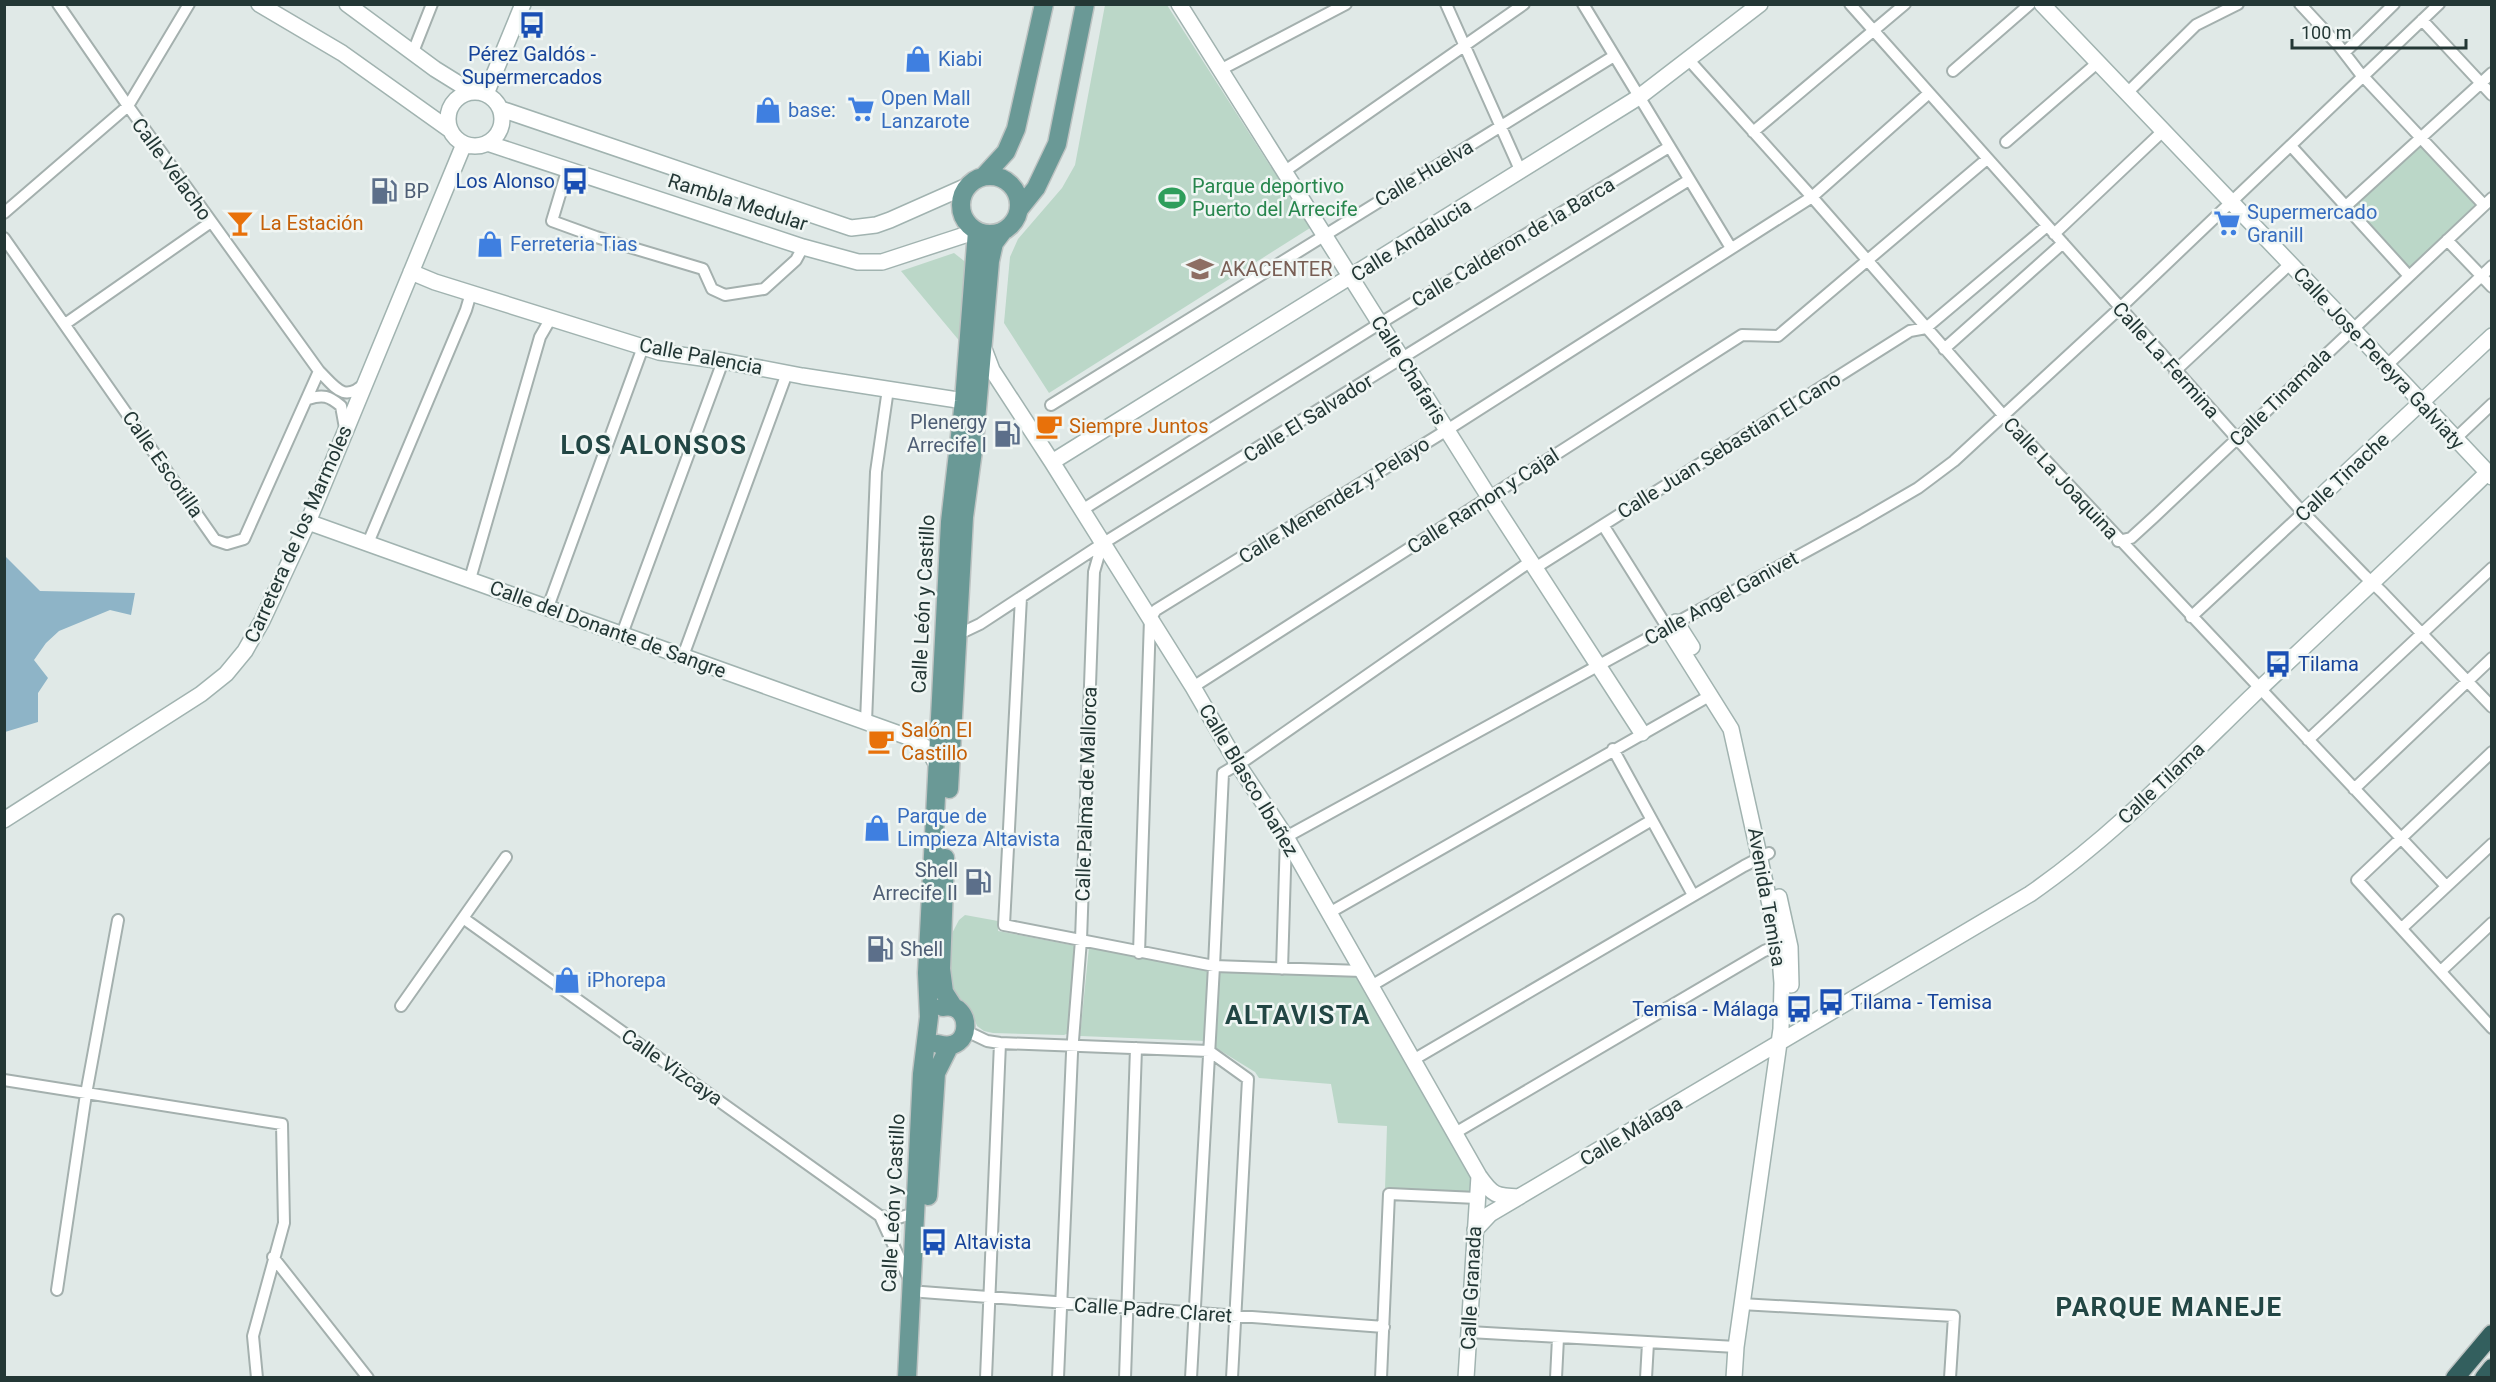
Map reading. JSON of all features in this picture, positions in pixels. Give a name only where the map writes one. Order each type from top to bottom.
[{"type":"highway","points":[[2454,1377],[2492,1334]]},
{"type":"highway","points":[[2484,1377],[2492,1368]]},
{"type":"main road","name":"Rambla Medular","points":[[977,181],[1006,152],[1016,129],[1044,4]]},
{"type":"main road","points":[[1020,208],[1019,197],[1014,187],[1006,180],[995,176],[977,181],[963,194],[961,205],[968,224],[977,231],[986,234],[1003,231],[1011,226],[1020,208],[1035,188],[1057,144],[1085,4]]},
{"type":"main road","name":"Calle León y Castillo","points":[[918,1377],[917,1289],[907,1216],[928,1024],[927,973],[950,522],[964,401],[977,231]]},
{"type":"main road","name":"Calle León y Castillo","points":[[953,1006],[944,992],[941,969],[964,517],[974,443],[990,261],[994,243],[1003,231]]},
{"type":"main road","points":[[953,1006],[963,1016],[966,1031],[957,1043],[950,1046],[938,1044],[928,1024],[941,1008],[953,1006]]},
{"type":"main road","name":"Calle León y Castillo","points":[[907,1377],[936,1074],[950,1046]]},
{"type":"street","name":"Calle Velacho","points":[[58,4],[128,106],[320,371],[339,391],[349,393],[357,390],[365,382]]},
{"type":"street","points":[[4,213],[128,106],[189,4]]},
{"type":"street","points":[[259,4],[342,53],[450,130],[464,144],[480,146],[494,139],[502,125],[501,109],[492,98],[435,69],[347,4]]},
{"type":"street","points":[[413,52],[432,4]]},
{"type":"street","points":[[450,130],[448,114],[451,106],[456,99],[479,93],[523,4]]},
{"type":"street","name":"Calle Chafaris","points":[[1179,4],[1379,324],[1642,733]]},
{"type":"street","points":[[1220,70],[1346,4]]},
{"type":"street","points":[[1446,4],[1521,172]]},
{"type":"street","points":[[1285,171],[1524,4]]},
{"type":"street","points":[[1583,4],[1731,249]]},
{"type":"street","name":"Calle Andalucia","points":[[1052,462],[1640,97],[1760,4]]},
{"type":"street","name":"Calle La Fermina","points":[[1850,4],[2237,439],[2492,707]]},
{"type":"street","points":[[1753,132],[1905,4]]},
{"type":"street","points":[[1953,71],[2030,4]]},
{"type":"street","name":"Calle Jose Pereyra Galviaty","points":[[2042,4],[2096,64],[2231,202],[2489,475]]},
{"type":"street","points":[[2126,94],[2196,25],[2238,4]]},
{"type":"street","points":[[2300,4],[2345,52],[2346,57],[2421,136],[2488,201]]},
{"type":"street","points":[[2345,52],[2394,4]]},
{"type":"street","name":"Calle Angel Ganivet","points":[[1286,837],[1918,488],[1954,461],[2120,308],[2435,6]]},
{"type":"street","points":[[2422,20],[2492,95]]},
{"type":"street","name":"Calle Huelva","points":[[1051,405],[1323,234],[1614,56]]},
{"type":"street","name":"Calle La Joaquina","points":[[1688,59],[2003,416],[2118,541],[2446,886]]},
{"type":"street","points":[[2006,142],[2096,64]]},
{"type":"street","points":[[2346,206],[2492,73]]},
{"type":"street","name":"Calle Menendez y Pelayo","points":[[1150,619],[1156,610],[1447,430],[1812,197],[1928,94]]},
{"type":"street","name":"Rambla Medular","points":[[501,109],[851,228],[876,225],[890,220],[977,181]]},
{"type":"street","points":[[1926,328],[2051,230],[2163,132]]},
{"type":"street","name":"Rambla Medular","points":[[487,143],[803,247],[858,262],[882,262],[939,241],[977,231]]},
{"type":"street","name":"Carretera de los Marmoles","points":[[4,820],[201,694],[226,674],[245,651],[262,621],[308,522],[345,432],[349,405],[365,382],[464,144]]},
{"type":"street","points":[[2291,146],[2409,276]]},
{"type":"street","name":"Calle Calderon de la Barca","points":[[1082,510],[1379,324],[1669,147]]},
{"type":"street","points":[[1866,259],[1987,159]]},
{"type":"street","points":[[567,171],[552,220],[596,237],[703,269],[712,289],[725,295],[764,289],[796,260],[803,247]]},
{"type":"street","name":"Calle El Salvador","points":[[957,635],[1689,180]]},
{"type":"street","name":"Calle Tinamala","points":[[2118,541],[2131,538],[2488,201]]},
{"type":"street","points":[[65,324],[211,222]]},
{"type":"street","name":"Calle Escotilla","points":[[4,238],[216,540],[226,544],[244,539],[320,371]]},
{"type":"street","points":[[2447,240],[2492,287]]},
{"type":"street","points":[[939,241],[960,242],[969,248],[974,256]]},
{"type":"street","points":[[1944,349],[2062,243]]},
{"type":"street","name":"Calle Ramon y Cajal","points":[[1193,687],[1742,335],[1778,336],[1866,259]]},
{"type":"street","points":[[2175,371],[2290,264]]},
{"type":"street","points":[[2386,366],[2492,266]]},
{"type":"street","name":"Calle Palencia","points":[[411,272],[659,351],[964,401]]},
{"type":"street","points":[[368,543],[466,310],[471,293]]},
{"type":"street","points":[[470,579],[540,337],[551,318]]},
{"type":"street","name":"Calle Juan Sebastian El Cano","points":[[1237,763],[1247,759],[1533,565],[1603,525],[1910,330],[1926,328]]},
{"type":"street","name":"Calle Tinache","points":[[2191,616],[2492,336]]},
{"type":"street","points":[[548,607],[644,347]]},
{"type":"street","name":"Calle Blasco Ibañez","points":[[983,348],[992,370],[1193,687],[1237,763],[1286,837],[1479,1176],[1489,1190],[1497,1196],[1519,1197]]},
{"type":"street","points":[[622,634],[723,361]]},
{"type":"street","points":[[683,656],[787,373]]},
{"type":"street","points":[[866,722],[876,472],[888,390]]},
{"type":"street","points":[[308,399],[320,395],[349,405]]},
{"type":"street","points":[[2455,440],[2492,404]]},
{"type":"street","name":"Calle Tilama","points":[[1784,1040],[2030,894],[2063,872],[2156,789],[2260,688],[2489,475]]},
{"type":"street","name":"Calle del Donante de Sangre","points":[[308,522],[908,737],[923,744],[931,752],[938,766]]},
{"type":"street","name":"Avenida Temisa","points":[[1603,525],[1671,625],[1720,689],[1741,727],[1779,945],[1784,1040]]},
{"type":"street","name":"Calle Palma de Mallorca","points":[[1058,1377],[1072,1046],[1081,940],[1094,572],[1102,544]]},
{"type":"street","points":[[2308,740],[2492,568]]},
{"type":"street","points":[[1021,597],[1004,925],[1138,953],[1214,966],[1362,971]]},
{"type":"street","points":[[1138,953],[1150,619]]},
{"type":"street","name":"Avenida Temisa","points":[[1671,625],[1731,729],[1791,957],[1784,1040],[1741,1304],[1734,1377]]},
{"type":"street","points":[[2354,789],[2492,658]]},
{"type":"street","points":[[1329,913],[1711,695]]},
{"type":"street","points":[[908,737],[924,737],[933,734],[939,724]]},
{"type":"street","points":[[1613,749],[1693,895]]},
{"type":"street","points":[[2492,752],[2357,880],[2492,1028]]},
{"type":"street","points":[[1191,1377],[1223,772],[1237,763]]},
{"type":"street","points":[[1371,986],[1652,820]]},
{"type":"street","points":[[1282,969],[1286,837]]},
{"type":"street","points":[[2402,928],[2492,844]]},
{"type":"street","points":[[1413,1060],[1693,895],[1765,856]]},
{"type":"street","points":[[401,1006],[506,857]]},
{"type":"street","name":"Calle Vizcaya","points":[[463,918],[880,1216]]},
{"type":"street","points":[[57,1290],[86,1094],[118,920]]},
{"type":"street","points":[[2441,971],[2492,924]]},
{"type":"street","points":[[1455,1133],[1764,951],[1779,945]]},
{"type":"street","points":[[966,1031],[987,1041],[1000,1043],[1209,1050],[1248,1079],[1232,1377]]},
{"type":"street","name":"Calle Málaga","points":[[1474,1230],[1490,1214],[1784,1040]]},
{"type":"street","points":[[986,1377],[1000,1043]]},
{"type":"street","points":[[1125,1377],[1136,1048]]},
{"type":"street","points":[[4,1080],[282,1124],[284,1223],[253,1336],[257,1377]]},
{"type":"street","name":"Calle Granada","points":[[1466,1377],[1479,1176]]},
{"type":"street","points":[[1381,1377],[1389,1194],[1477,1198]]},
{"type":"street","points":[[907,1216],[880,1216],[917,1289]]},
{"type":"street","points":[[891,1239],[907,1216]]},
{"type":"street","points":[[273,1257],[368,1377]]},
{"type":"street","name":"Calle Padre Claret","points":[[917,1289],[988,1298],[1384,1327]]},
{"type":"street","points":[[1741,1304],[1954,1316],[1950,1377]]},
{"type":"street","points":[[1468,1332],[1736,1347]]},
{"type":"street","points":[[1556,1377],[1558,1338]]},
{"type":"street","points":[[1646,1377],[1648,1343]]},
{"type":"green space","name":"Parque deportivo Puerto del Arrecife","points":[[1105,5],[1167,5],[1310,228],[1049,393],[1004,323],[1010,257],[1018,239],[1062,188],[1075,165]]},
{"type":"green space","points":[[2420,142],[2479,205],[2409,269],[2351,206]]},
{"type":"green space","points":[[954,253],[968,264],[962,344],[901,271]]},
{"type":"green space","points":[[965,915],[998,921],[998,931],[1076,946],[1069,1033],[1064,1035],[993,1033],[977,1026],[971,1010],[951,988],[948,941],[959,920]]},
{"type":"green space","points":[[1089,947],[1208,970],[1205,1041],[1080,1036]]},
{"type":"green space","points":[[1219,970],[1356,977],[1474,1181],[1473,1194],[1385,1189],[1387,1126],[1338,1123],[1331,1084],[1259,1078],[1255,1072],[1216,1048]]},
{"type":"water","points":[[4,555],[40,591],[135,593],[131,615],[110,610],[59,631],[46,643],[34,660],[48,678],[38,693],[38,722],[5,732]]},
{"type":"place","name":"Pérez Galdós - Supermercados","points":[[532,25]]},
{"type":"place","name":"Kiabi","points":[[918,59]]},
{"type":"place","name":"Open Mall Lanzarote","points":[[861,109]]},
{"type":"place","name":"base:","points":[[768,110]]},
{"type":"place","name":"Los Alonso","points":[[575,181]]},
{"type":"place","name":"BP","points":[[384,191]]},
{"type":"place","name":"Parque deportivo Puerto del Arrecife","points":[[1172,198]]},
{"type":"place","name":"La Estación","points":[[240,223]]},
{"type":"place","name":"Supermercado Granill","points":[[2227,223]]},
{"type":"place","name":"Ferreteria Tias","points":[[490,244]]},
{"type":"place","name":"AKACENTER","points":[[1200,269]]},
{"type":"place","name":"Siempre Juntos","points":[[1049,426]]},
{"type":"place","name":"Plenergy Arrecife I","points":[[1007,434]]},
{"type":"place","name":"Tilama","points":[[2278,664]]},
{"type":"place","name":"Salón El Castillo","points":[[881,741]]},
{"type":"place","name":"Parque de Limpieza Altavista","points":[[877,828]]},
{"type":"place","name":"Shell Arrecife II","points":[[978,882]]},
{"type":"place","name":"Shell","points":[[880,949]]},
{"type":"place","name":"iPhorepa","points":[[567,980]]},
{"type":"place","name":"Tilama - Temisa","points":[[1831,1002]]},
{"type":"place","name":"Temisa - Málaga","points":[[1799,1009]]},
{"type":"place","name":"Altavista","points":[[934,1242]]},
{"type":"district","name":"LOS ALONSOS","points":[[654,445]]},
{"type":"district","name":"ALTAVISTA","points":[[1298,1015]]},
{"type":"district","name":"PARQUE MANEJE","points":[[2169,1307]]}]
